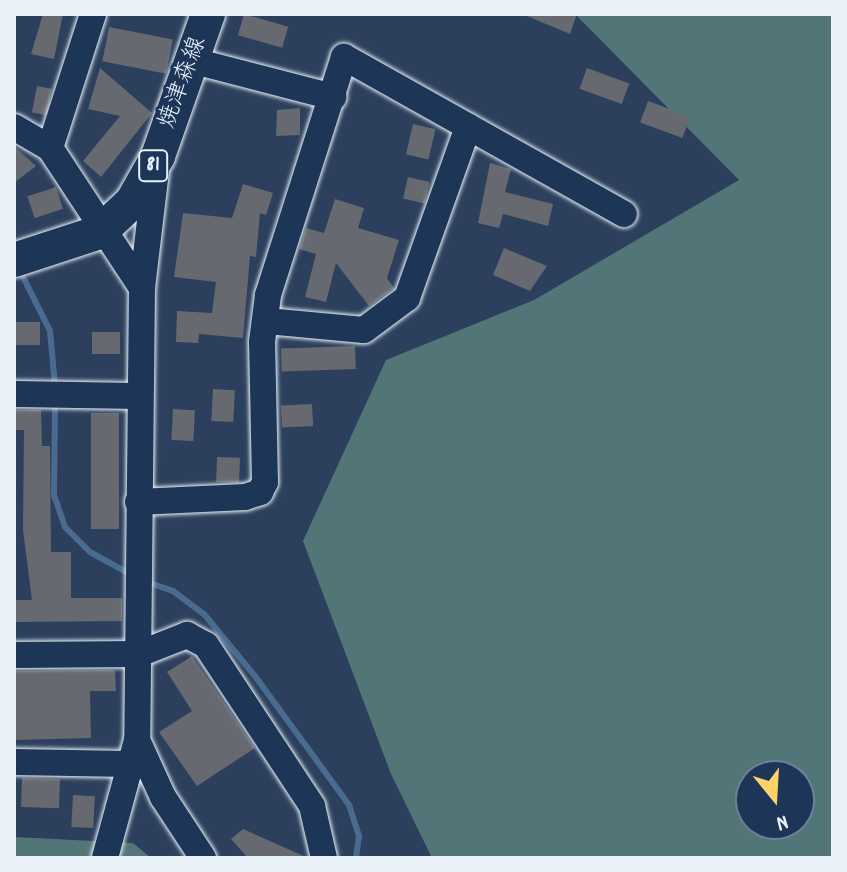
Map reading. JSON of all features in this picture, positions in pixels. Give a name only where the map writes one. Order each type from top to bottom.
[{"type":"main road","name":"焼津森線","points":[[20,257],[100,232],[132,202],[158,156],[194,61],[208,14]]},
{"type":"street","points":[[50,148],[93,14]]},
{"type":"street","points":[[138,502],[260,492],[265,482],[268,295],[344,57],[624,214]]},
{"type":"street","points":[[194,61],[333,97]]},
{"type":"street","points":[[14,127],[50,148],[100,232],[142,288]]},
{"type":"street","points":[[267,321],[364,330],[407,298],[468,127]]},
{"type":"street","points":[[105,858],[133,752],[139,654],[142,288],[158,156]]},
{"type":"street","points":[[14,394],[139,396]]},
{"type":"street","points":[[14,655],[139,654],[187,635],[206,645],[312,806],[324,858]]},
{"type":"street","points":[[14,762],[133,752]]},
{"type":"street","points":[[133,752],[203,858]]},
{"type":"green space","points":[[575,14],[833,14],[833,858],[432,858],[391,774],[303,541],[386,360],[534,300],[739,180]]},
{"type":"green space","points":[[14,837],[133,843],[151,858],[14,858]]},
{"type":"building","points":[[43,14],[63,14],[54,59],[31,54]]},
{"type":"building","points":[[244,14],[288,27],[282,48],[238,35]]},
{"type":"building","points":[[522,14],[577,14],[570,34]]},
{"type":"building","points":[[109,27],[173,39],[166,74],[102,61]]},
{"type":"building","points":[[100,68],[152,113],[101,177],[83,161],[120,116],[88,109]]},
{"type":"building","points":[[587,68],[629,83],[622,104],[579,89]]},
{"type":"building","points":[[37,86],[52,89],[47,115],[32,113]]},
{"type":"building","points":[[648,101],[690,116],[682,138],[640,123]]},
{"type":"building","points":[[300,108],[300,135],[276,136],[277,110]]},
{"type":"building","points":[[413,124],[435,129],[428,159],[406,154]]},
{"type":"building","points":[[14,146],[36,166],[14,183]]},
{"type":"building","points":[[490,163],[511,169],[505,192],[553,204],[548,226],[503,214],[499,228],[478,223]]},
{"type":"building","points":[[408,177],[429,182],[424,203],[403,198]]},
{"type":"building","points":[[243,184],[273,193],[266,215],[260,213],[256,257],[250,256],[243,338],[199,334],[198,343],[176,342],[177,311],[212,313],[216,282],[174,277],[183,213],[232,218]]},
{"type":"building","points":[[56,187],[63,209],[35,218],[27,196]]},
{"type":"building","points":[[335,199],[364,208],[358,228],[399,240],[387,278],[394,288],[369,306],[336,263],[326,302],[305,297],[316,254],[299,249],[306,228],[324,233]]},
{"type":"building","points":[[504,248],[547,266],[530,291],[493,275]]},
{"type":"building","points":[[14,322],[40,322],[40,345],[14,345]]},
{"type":"building","points":[[92,332],[120,332],[120,354],[92,354]]},
{"type":"building","points":[[355,346],[356,369],[282,372],[281,349]]},
{"type":"building","points":[[213,389],[235,390],[233,422],[211,421]]},
{"type":"building","points":[[312,404],[313,426],[282,428],[281,406]]},
{"type":"building","points":[[173,409],[195,410],[193,441],[171,440]]},
{"type":"building","points":[[14,410],[41,410],[42,446],[50,446],[51,552],[71,552],[71,598],[122,598],[122,621],[14,622],[14,600],[32,600],[23,530],[24,430],[14,430]]},
{"type":"building","points":[[91,413],[119,413],[119,529],[91,529]]},
{"type":"building","points":[[217,457],[240,458],[239,483],[216,482]]},
{"type":"building","points":[[192,656],[255,748],[197,786],[159,732],[192,711],[167,672]]},
{"type":"building","points":[[115,670],[116,691],[90,691],[91,738],[14,740],[14,671]]},
{"type":"building","points":[[22,778],[60,779],[59,808],[21,807]]},
{"type":"building","points":[[73,795],[95,796],[93,828],[71,827]]},
{"type":"building","points":[[243,829],[308,858],[248,858],[231,839]]},
{"type":"waterway","points":[[19,269],[50,331],[55,386]]},
{"type":"waterway","points":[[55,401],[54,495],[65,527],[90,552],[130,574]]},
{"type":"waterway","points":[[144,581],[173,591],[204,614],[255,676],[349,805],[359,836],[356,858]]}]
